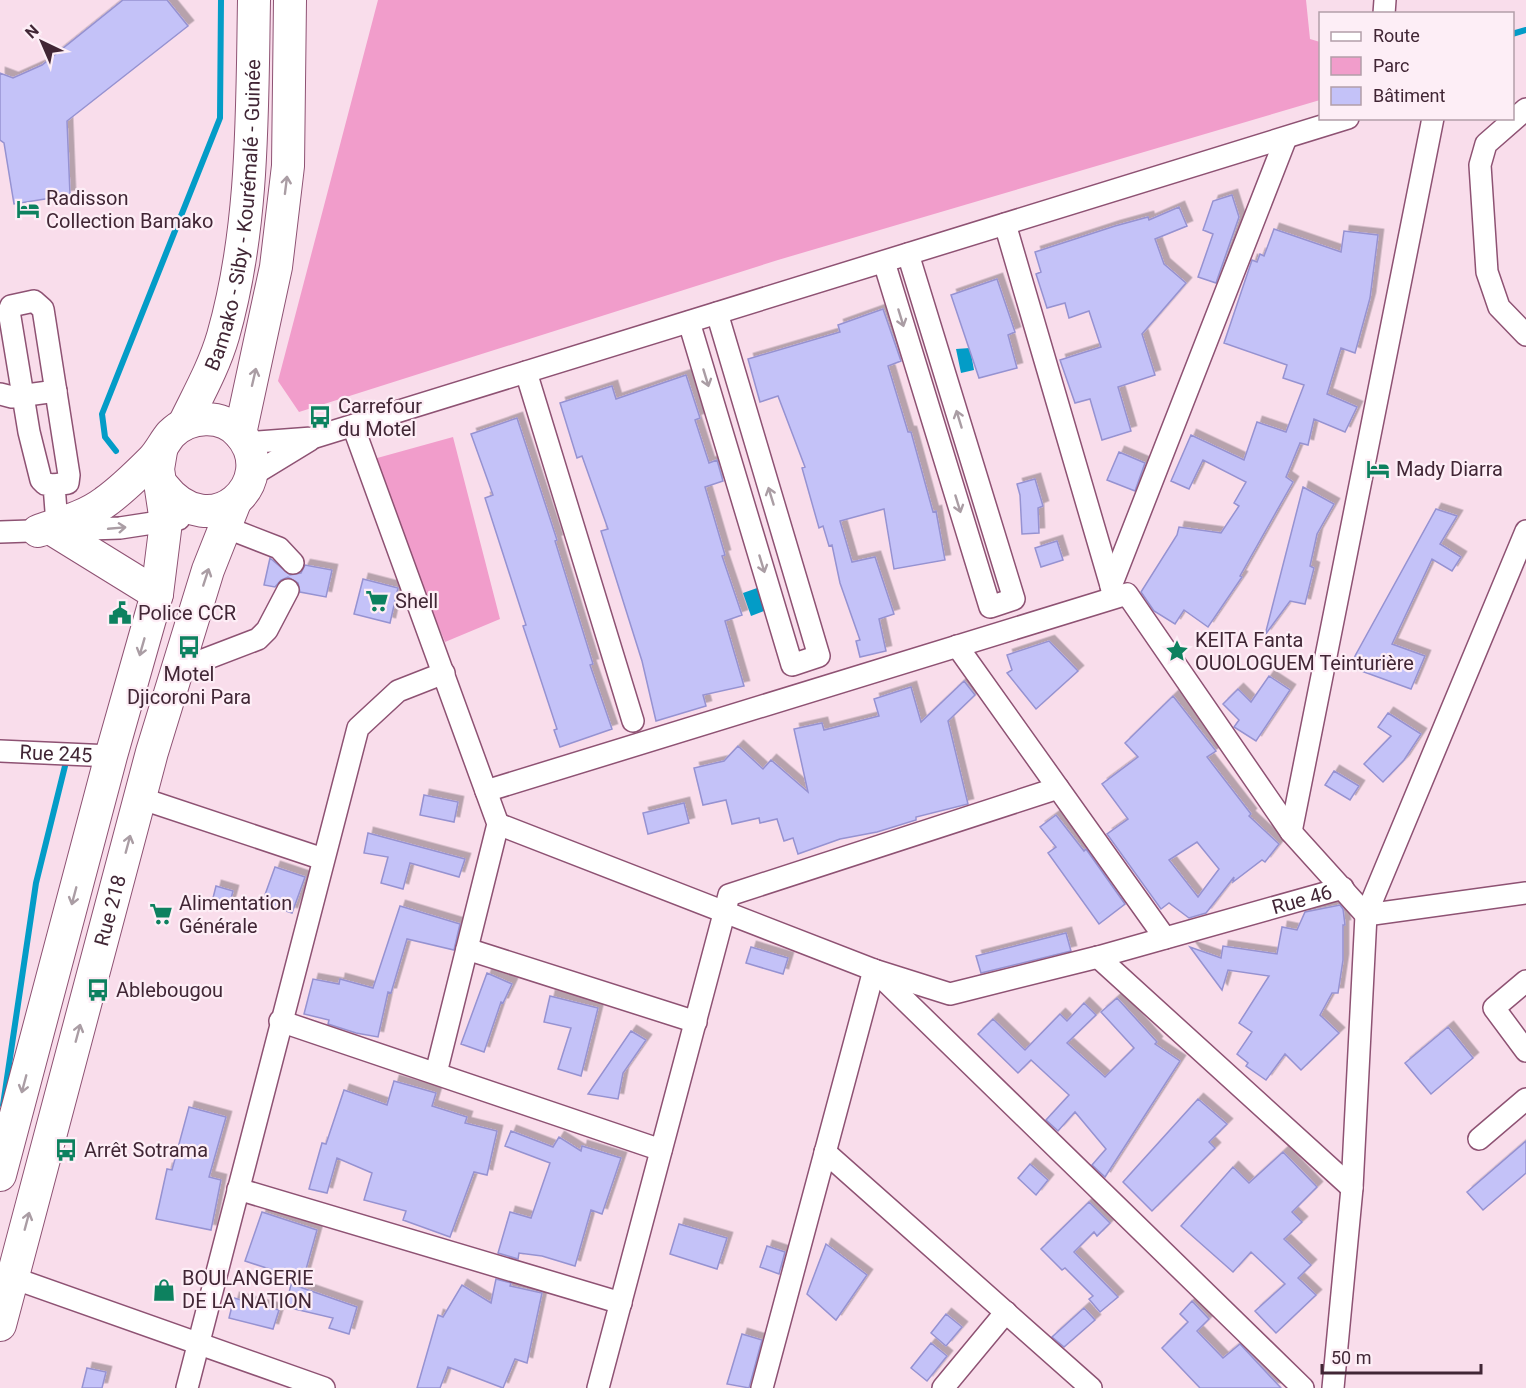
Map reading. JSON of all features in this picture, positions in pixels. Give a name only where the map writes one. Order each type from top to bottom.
[{"type":"highway","name":"Bamako - Siby - Kourémalé - Guinée","points":[[184,424],[222,337],[241,257],[249,155],[254,0]]},
{"type":"highway","points":[[243,439],[276,267],[288,166],[290,0]]},
{"type":"highway","points":[[50,529],[85,515],[128,485],[161,451],[170,435],[184,424],[199,419],[214,419],[228,424],[243,439],[252,460],[251,476],[245,489],[223,514],[191,510],[174,501],[163,486]]},
{"type":"highway","points":[[0,1175],[111,756],[157,594],[166,522],[163,486],[158,469],[161,451]]},
{"type":"highway","name":"Rue 218","points":[[0,1325],[6,1276],[140,798],[223,514]]},
{"type":"highway","points":[[50,529],[157,594]]},
{"type":"street","points":[[1514,120],[1526,109]]},
{"type":"street","points":[[243,439],[312,438],[1342,120]]},
{"type":"street","points":[[1291,832],[1433,120]]},
{"type":"street","points":[[1513,120],[1486,144],[1480,165],[1487,272],[1499,307],[1526,334]]},
{"type":"street","points":[[1113,592],[1286,138]]},
{"type":"street","points":[[1005,224],[1113,592]]},
{"type":"street","points":[[884,262],[990,606],[1014,599],[908,254]]},
{"type":"street","points":[[34,302],[43,309],[56,390],[70,480],[68,483],[54,485],[45,484],[41,480],[23,396],[9,311],[16,303],[34,302]]},
{"type":"street","points":[[689,322],[792,665],[819,656],[717,313]]},
{"type":"street","points":[[526,372],[633,721]]},
{"type":"street","points":[[0,394],[23,396],[56,390]]},
{"type":"street","points":[[353,426],[498,824],[436,1073]]},
{"type":"street","points":[[251,476],[312,438]]},
{"type":"street","points":[[50,529],[54,485]]},
{"type":"street","points":[[0,532],[120,528],[223,514],[279,549],[293,563]]},
{"type":"street","points":[[1333,1388],[1352,1188],[1366,915],[1526,531]]},
{"type":"street","points":[[177,670],[258,639],[267,630],[288,590]]},
{"type":"street","points":[[486,791],[957,646],[1113,592],[1127,594],[1291,832],[1343,888]]},
{"type":"street","points":[[957,646],[1165,939]]},
{"type":"street","points":[[187,1388],[358,728],[398,691],[444,673]]},
{"type":"street","name":"Rue 245","points":[[0,751],[111,756]]},
{"type":"street","points":[[598,1388],[729,895],[1058,788]]},
{"type":"street","points":[[140,798],[323,859]]},
{"type":"street","name":"Rue 46","points":[[498,824],[874,970],[950,994],[1165,939],[1343,888],[1366,915]]},
{"type":"street","points":[[1366,915],[1526,892]]},
{"type":"street","points":[[467,949],[696,1022]]},
{"type":"street","points":[[1098,957],[1352,1188]]},
{"type":"street","points":[[762,1388],[874,970],[1303,1388]]},
{"type":"street","points":[[1526,981],[1494,1008],[1526,1051]]},
{"type":"street","points":[[280,1022],[661,1150]]},
{"type":"street","points":[[1479,1138],[1526,1099]]},
{"type":"street","points":[[825,1152],[1091,1388]]},
{"type":"street","points":[[238,1189],[621,1303]]},
{"type":"street","points":[[6,1276],[324,1388]]},
{"type":"street","points":[[943,1388],[1006,1312]]},
{"type":"green space","points":[[378,0],[1306,0],[1310,39],[1319,42],[1319,100],[778,260],[299,412],[278,381]]},
{"type":"green space","points":[[453,437],[500,619],[445,642],[370,460]]},
{"type":"water","points":[[970,348],[974,370],[961,373],[956,349]]},
{"type":"water","points":[[760,587],[769,609],[751,616],[743,593]]},
{"type":"building","points":[[123,0],[167,0],[188,26],[67,121],[70,195],[14,204],[4,143],[0,140],[0,73],[13,78],[42,65]]},
{"type":"building","points":[[1232,195],[1239,217],[1216,283],[1198,277],[1213,234],[1203,230],[1213,201]]},
{"type":"building","points":[[1179,207],[1187,226],[1155,239],[1164,264],[1186,283],[1142,334],[1155,375],[1118,387],[1131,431],[1102,440],[1090,399],[1075,403],[1060,360],[1101,347],[1089,311],[1069,318],[1065,303],[1047,308],[1036,274],[1041,272],[1035,252],[1115,226],[1148,217],[1149,220]]},
{"type":"building","points":[[1274,229],[1341,252],[1344,231],[1378,235],[1370,298],[1355,353],[1341,348],[1327,394],[1357,407],[1345,432],[1314,419],[1308,445],[1300,443],[1286,477],[1293,482],[1240,576],[1242,577],[1208,627],[1184,610],[1175,624],[1154,611],[1141,592],[1177,535],[1179,527],[1221,533],[1239,506],[1234,503],[1246,482],[1203,460],[1189,489],[1171,481],[1191,435],[1244,460],[1257,422],[1286,432],[1304,385],[1283,378],[1287,365],[1224,343],[1252,260],[1257,262],[1260,254],[1264,256]]},
{"type":"building","points":[[997,279],[1015,332],[1008,335],[1017,368],[979,378],[951,295]]},
{"type":"building","points":[[883,309],[901,361],[888,366],[908,432],[911,432],[933,512],[936,511],[945,560],[894,569],[884,509],[840,521],[852,562],[875,557],[894,614],[879,619],[886,651],[860,657],[856,641],[860,640],[840,583],[832,545],[829,546],[823,526],[819,528],[802,468],[805,467],[778,396],[760,402],[748,359],[840,332],[838,325]]},
{"type":"building","points":[[686,375],[700,418],[695,420],[709,463],[717,460],[723,481],[705,487],[725,555],[722,556],[742,615],[725,621],[744,686],[703,695],[706,706],[656,721],[642,661],[601,531],[608,529],[582,456],[577,458],[560,403],[612,386],[616,399]]},
{"type":"building","points":[[517,418],[557,540],[555,541],[593,664],[590,665],[612,729],[560,747],[554,730],[557,729],[523,626],[526,625],[485,498],[493,495],[471,434]]},
{"type":"building","points":[[1119,452],[1145,463],[1135,491],[1107,480]]},
{"type":"building","points":[[1035,479],[1043,506],[1038,508],[1039,533],[1022,534],[1020,495],[1017,484]]},
{"type":"building","points":[[1303,487],[1334,504],[1317,534],[1310,566],[1314,568],[1305,604],[1290,601],[1265,635]]},
{"type":"building","points":[[1436,509],[1457,516],[1440,544],[1461,557],[1452,571],[1432,559],[1392,644],[1425,656],[1411,689],[1353,668],[1355,656]]},
{"type":"building","points":[[1057,541],[1063,560],[1041,567],[1035,548]]},
{"type":"building","points":[[270,558],[290,575],[301,573],[305,565],[332,570],[326,597],[300,592],[298,583],[288,577],[281,580],[275,587],[264,585]]},
{"type":"building","name":"Shell","points":[[363,579],[398,588],[390,623],[354,614]]},
{"type":"building","points":[[1049,641],[1078,671],[1036,709],[1007,673],[1012,670],[1007,655]]},
{"type":"building","points":[[1269,676],[1290,690],[1256,741],[1234,727],[1239,720],[1223,704],[1238,689],[1251,702]]},
{"type":"building","points":[[964,681],[975,695],[948,721],[968,804],[916,817],[916,820],[877,832],[840,839],[798,854],[793,838],[784,841],[777,819],[760,823],[759,818],[732,824],[726,800],[703,805],[694,768],[724,761],[738,746],[763,769],[771,760],[808,792],[794,729],[822,723],[824,730],[879,716],[874,699],[911,687],[921,722]]},
{"type":"building","points":[[1173,696],[1216,751],[1207,757],[1251,814],[1249,816],[1279,844],[1265,862],[1262,860],[1233,882],[1234,877],[1206,913],[1189,918],[1169,903],[1161,909],[1107,834],[1128,819],[1102,784],[1138,757],[1125,743]],"holes":[[[1197,842],[1219,869],[1198,897],[1169,860]]]},
{"type":"building","points":[[1388,713],[1421,734],[1404,760],[1383,782],[1364,764],[1391,736],[1378,727]]},
{"type":"building","points":[[1334,771],[1359,786],[1350,800],[1325,785]]},
{"type":"building","points":[[424,795],[458,802],[454,822],[420,815]]},
{"type":"building","points":[[684,803],[689,823],[648,834],[643,813]]},
{"type":"building","points":[[1056,815],[1084,851],[1086,849],[1125,904],[1099,924],[1048,853],[1056,847],[1040,827]]},
{"type":"building","points":[[368,833],[465,859],[459,877],[410,863],[403,889],[381,883],[388,857],[364,853]]},
{"type":"building","points":[[275,867],[305,877],[292,913],[262,903]]},
{"type":"building","points":[[216,886],[233,891],[228,910],[211,906]]},
{"type":"building","points":[[1340,905],[1343,909],[1345,925],[1343,925],[1343,960],[1338,993],[1332,993],[1320,1015],[1339,1033],[1301,1070],[1285,1054],[1266,1080],[1246,1066],[1248,1063],[1237,1054],[1252,1032],[1239,1023],[1269,976],[1228,970],[1222,990],[1190,947],[1221,958],[1223,946],[1277,954],[1282,927],[1297,930],[1305,912]]},
{"type":"building","points":[[400,906],[460,924],[454,950],[407,939],[391,993],[388,992],[378,1037],[356,1033],[328,1024],[329,1020],[304,1014],[313,979],[339,984],[340,979],[373,988]]},
{"type":"building","points":[[1066,933],[1071,951],[981,973],[976,956]]},
{"type":"building","points":[[751,947],[788,958],[783,974],[746,963]]},
{"type":"building","points":[[487,973],[512,984],[503,1003],[501,1002],[484,1052],[461,1044]]},
{"type":"building","points":[[550,996],[598,1008],[581,1076],[558,1069],[571,1028],[544,1022]]},
{"type":"building","points":[[1117,998],[1157,1042],[1155,1044],[1180,1061],[1105,1177],[1092,1165],[1106,1149],[1075,1112],[1058,1131],[1046,1120],[1069,1095],[1031,1060],[1018,1073],[978,1034],[993,1019],[1025,1050],[1060,1014],[1067,1021],[1084,1003],[1096,1015],[1067,1043],[1105,1077],[1134,1048],[1101,1012]]},
{"type":"building","points":[[1448,1027],[1473,1058],[1431,1094],[1405,1063]]},
{"type":"building","points":[[631,1031],[646,1040],[623,1073],[618,1099],[588,1094]]},
{"type":"building","points":[[394,1081],[436,1093],[432,1106],[467,1117],[465,1123],[497,1131],[487,1175],[474,1172],[450,1237],[403,1220],[406,1211],[364,1200],[372,1173],[337,1158],[327,1193],[309,1189],[322,1143],[326,1144],[344,1090],[387,1105]]},
{"type":"building","points":[[1198,1099],[1227,1124],[1209,1142],[1215,1148],[1152,1211],[1123,1182]]},
{"type":"building","points":[[189,1107],[226,1117],[209,1177],[221,1180],[211,1230],[156,1219],[167,1169],[172,1170]]},
{"type":"building","points":[[511,1131],[553,1147],[559,1137],[581,1151],[582,1146],[621,1158],[602,1214],[591,1210],[575,1266],[542,1256],[519,1253],[518,1259],[498,1253],[510,1212],[531,1218],[550,1163],[505,1146]]},
{"type":"building","points":[[1526,1141],[1526,1173],[1483,1210],[1467,1192]]},
{"type":"building","points":[[1283,1152],[1317,1187],[1292,1212],[1302,1222],[1284,1239],[1311,1265],[1298,1278],[1316,1295],[1276,1333],[1255,1311],[1285,1284],[1251,1252],[1233,1272],[1181,1226],[1233,1167],[1249,1183]]},
{"type":"building","points":[[1030,1164],[1048,1180],[1036,1195],[1018,1178]]},
{"type":"building","points":[[1089,1202],[1110,1223],[1097,1236],[1094,1232],[1074,1252],[1118,1297],[1100,1312],[1089,1299],[1093,1296],[1065,1268],[1062,1270],[1041,1249]]},
{"type":"building","points":[[262,1212],[317,1230],[303,1280],[245,1261]]},
{"type":"building","points":[[679,1224],[727,1238],[717,1269],[670,1254]]},
{"type":"building","points":[[826,1244],[867,1275],[836,1320],[807,1294]]},
{"type":"building","points":[[767,1246],[785,1252],[779,1274],[760,1267]]},
{"type":"building","points":[[496,1279],[511,1283],[510,1286],[542,1293],[527,1363],[515,1359],[503,1388],[448,1367],[440,1388],[417,1388],[438,1315],[443,1317],[462,1285],[491,1303]]},
{"type":"building","points":[[291,1284],[357,1307],[349,1334],[329,1328],[333,1318],[286,1307]]},
{"type":"building","points":[[234,1298],[279,1310],[273,1329],[229,1318]]},
{"type":"building","points":[[1192,1301],[1209,1319],[1197,1331],[1223,1358],[1240,1344],[1281,1388],[1200,1388],[1162,1348],[1188,1322],[1180,1314]]},
{"type":"building","points":[[1084,1308],[1095,1320],[1064,1347],[1052,1337]]},
{"type":"building","points":[[946,1314],[962,1327],[946,1346],[931,1333]]},
{"type":"building","points":[[742,1334],[762,1340],[749,1388],[727,1384]]},
{"type":"building","points":[[931,1343],[947,1356],[927,1381],[911,1368]]},
{"type":"building","points":[[87,1368],[106,1372],[102,1388],[82,1388]]},
{"type":"waterway","points":[[116,451],[105,437],[102,414],[220,118],[221,0]]},
{"type":"waterway","points":[[1514,33],[1526,30]]},
{"type":"waterway","points":[[3,1105],[36,883],[65,766]]},
{"type":"place","name":"Radisson Collection Bamako","points":[[28,209]]},
{"type":"place","name":"Carrefour du Motel","points":[[320,417]]},
{"type":"place","name":"Mady Diarra","points":[[1378,469]]},
{"type":"place","name":"Shell","points":[[377,601]]},
{"type":"place","name":"Police CCR","points":[[120,613]]},
{"type":"place","name":"Motel Djicoroni Para","points":[[189,647]]},
{"type":"place","name":"KEITA Fanta OUOLOGUEM Teinturière","points":[[1177,651]]},
{"type":"place","name":"Alimentation Générale","points":[[161,914]]},
{"type":"place","name":"Ablebougou","points":[[98,990]]},
{"type":"place","name":"Arrêt Sotrama","points":[[66,1150]]},
{"type":"place","name":"BOULANGERIE DE LA NATION","points":[[164,1290]]}]
